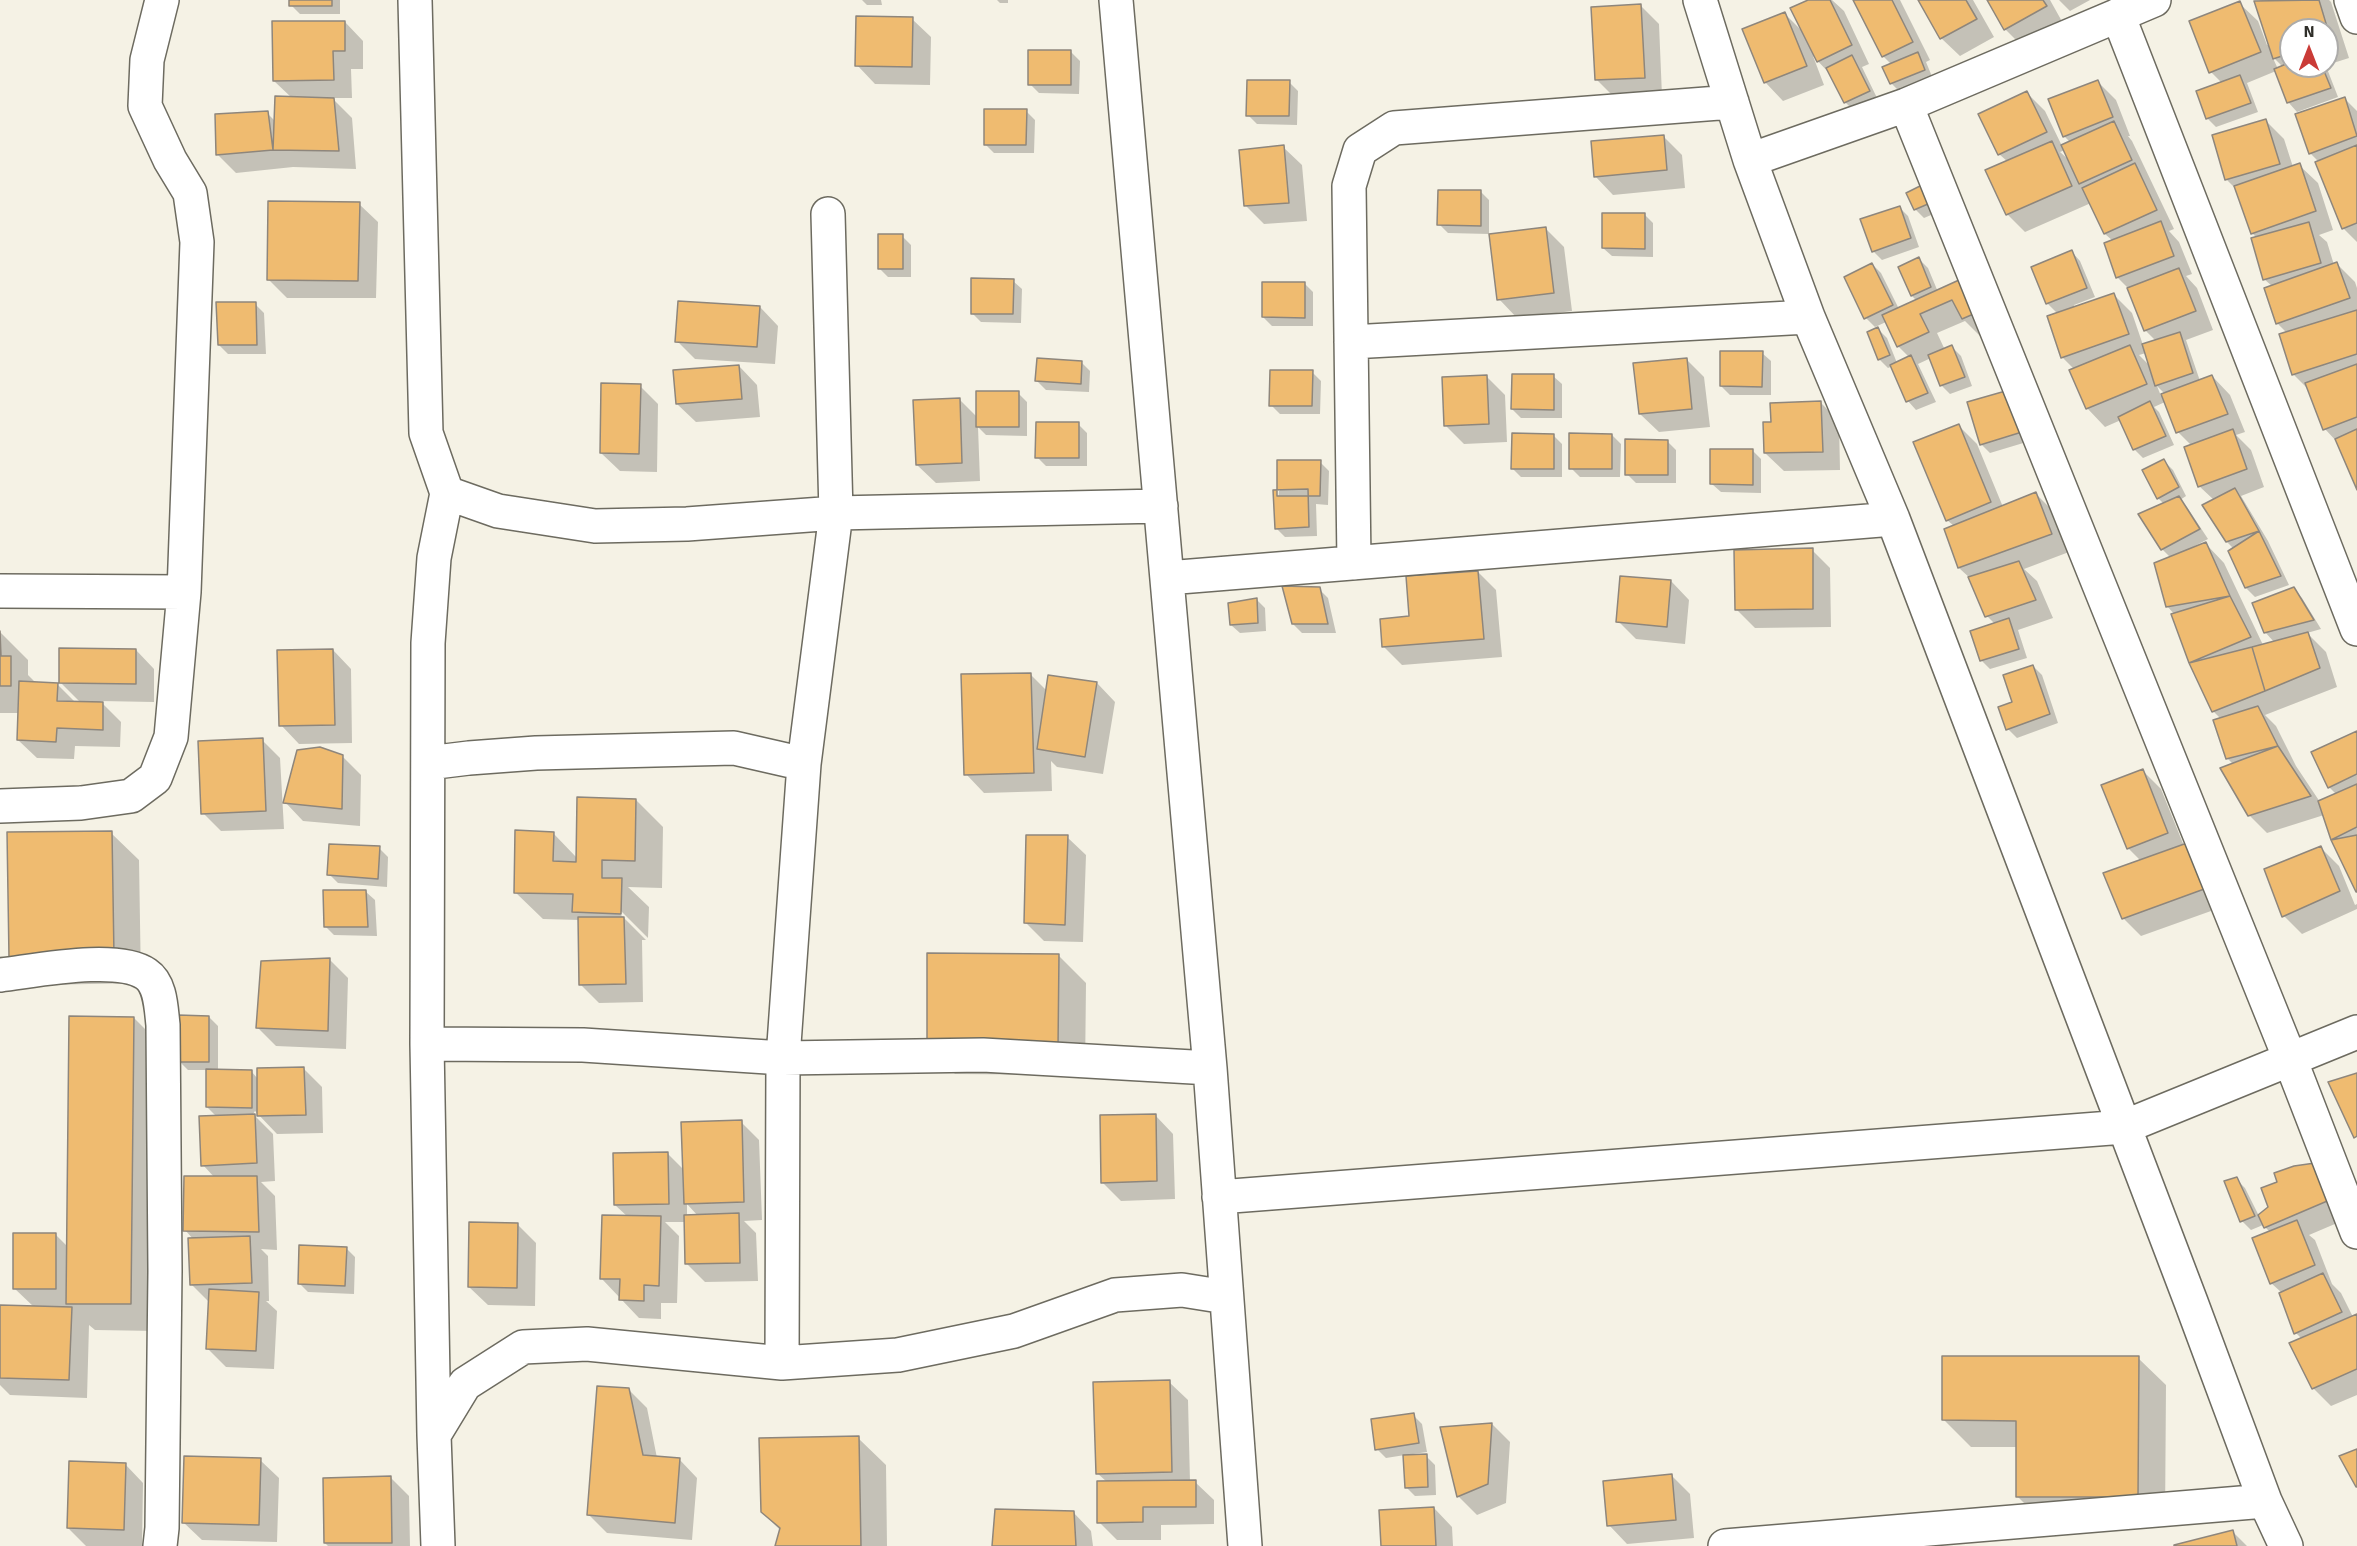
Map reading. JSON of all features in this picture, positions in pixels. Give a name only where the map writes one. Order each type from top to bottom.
[{"type":"street","points":[[0,806],[81,803],[131,796],[155,778],[171,737],[184,592],[197,242],[190,194],[170,160],[145,106],[147,60],[162,0]]},
{"type":"street","points":[[415,0],[426,433],[447,493],[434,558],[428,643],[428,1044],[438,1546]]},
{"type":"street","points":[[1116,0],[1210,1068],[1245,1546]]},
{"type":"street","points":[[1700,0],[1750,160],[1808,317],[1893,519],[2265,1501],[2286,1546]]},
{"type":"street","points":[[1750,160],[1906,105],[2154,0]]},
{"type":"street","points":[[2351,0],[2357,17]]},
{"type":"street","points":[[2118,15],[2357,628]]},
{"type":"street","points":[[1354,563],[1349,186],[1360,150],[1394,128],[1732,102]]},
{"type":"street","points":[[1906,105],[2290,1059],[2357,1232]]},
{"type":"street","points":[[782,1363],[783,1058],[804,764],[836,513],[828,214]]},
{"type":"street","points":[[1351,342],[1808,317]]},
{"type":"street","points":[[447,493],[498,512],[595,526],[687,524],[836,513],[1161,506]]},
{"type":"street","points":[[1167,578],[1893,519]]},
{"type":"street","points":[[0,591],[184,592]]},
{"type":"street","points":[[428,763],[536,753],[734,747],[804,764]]},
{"type":"street","points":[[0,975],[87,965],[126,966],[147,974],[158,991],[163,1024],[165,1271],[160,1546]]},
{"type":"street","points":[[1219,1197],[2124,1127],[2357,1032]]},
{"type":"street","points":[[428,1044],[583,1046],[783,1058],[983,1055],[1210,1068]]},
{"type":"street","points":[[434,1435],[465,1384],[523,1347],[587,1344],[782,1363],[909,1353],[1014,1331],[1115,1295],[1182,1290],[1226,1297]]},
{"type":"street","points":[[1725,1546],[2265,1501]]},
{"type":"building","points":[[289,0],[332,0],[332,6],[289,6]]},
{"type":"building","points":[[1808,0],[1830,0],[1852,45],[1817,62],[1790,8]]},
{"type":"building","points":[[1853,0],[1892,0],[1913,42],[1882,57]]},
{"type":"building","points":[[1918,0],[1966,0],[1977,19],[1940,39]]},
{"type":"building","points":[[1987,0],[2043,0],[2047,6],[2004,30]]},
{"type":"building","points":[[2319,0],[2324,18],[2279,18],[2279,57],[2273,59],[2254,1]]},
{"type":"building","points":[[2240,1],[2261,52],[2209,73],[2189,21]]},
{"type":"building","points":[[1641,4],[1645,78],[1595,80],[1591,7]]},
{"type":"building","points":[[1785,12],[1807,66],[1764,83],[1742,29]]},
{"type":"building","points":[[856,16],[913,17],[912,67],[855,66]]},
{"type":"building","points":[[272,21],[345,21],[345,51],[333,51],[334,80],[273,81]]},
{"type":"building","points":[[1028,50],[1071,50],[1071,85],[1028,85]]},
{"type":"building","points":[[1918,52],[1925,70],[1890,84],[1882,67]]},
{"type":"building","points":[[1852,55],[1870,91],[1844,103],[1826,68]]},
{"type":"building","points":[[2279,67],[2279,78],[2327,78],[2331,88],[2287,103],[2274,69]]},
{"type":"building","points":[[2240,75],[2251,103],[2206,119],[2196,91]]},
{"type":"building","points":[[1247,80],[1290,80],[1289,116],[1246,116]]},
{"type":"building","points":[[2098,80],[2113,117],[2063,137],[2048,99]]},
{"type":"building","points":[[2027,91],[2047,132],[1998,155],[1978,114]]},
{"type":"building","points":[[275,96],[334,98],[339,151],[273,150]]},
{"type":"building","points":[[2345,97],[2357,136],[2309,154],[2295,114]]},
{"type":"building","points":[[984,109],[1027,109],[1026,145],[984,145]]},
{"type":"building","points":[[268,111],[273,150],[216,155],[215,114]]},
{"type":"building","points":[[2266,119],[2280,164],[2225,180],[2212,135]]},
{"type":"building","points":[[2114,121],[2132,160],[2079,184],[2061,145]]},
{"type":"building","points":[[1664,135],[1667,170],[1594,177],[1591,141]]},
{"type":"building","points":[[2052,141],[2072,186],[2006,215],[1985,170]]},
{"type":"building","points":[[1284,145],[1289,203],[1244,206],[1239,150]]},
{"type":"building","points":[[2357,145],[2357,223],[2342,229],[2315,162]]},
{"type":"building","points":[[2135,163],[2157,210],[2104,234],[2082,188]]},
{"type":"building","points":[[2300,163],[2316,211],[2251,234],[2234,186]]},
{"type":"building","points":[[1926,183],[1935,201],[1914,210],[1906,193]]},
{"type":"building","points":[[1438,190],[1481,190],[1481,226],[1437,225]]},
{"type":"building","points":[[268,201],[360,202],[358,281],[267,280]]},
{"type":"building","points":[[1900,206],[1911,238],[1872,252],[1860,219]]},
{"type":"building","points":[[1602,213],[1645,213],[1645,249],[1602,248]]},
{"type":"building","points":[[2161,221],[2174,256],[2116,278],[2104,243]]},
{"type":"building","points":[[2309,222],[2321,263],[2263,280],[2251,238]]},
{"type":"building","points":[[1546,227],[1554,293],[1497,300],[1489,234]]},
{"type":"building","points":[[878,234],[903,234],[903,269],[878,269]]},
{"type":"building","points":[[2072,250],[2087,288],[2046,304],[2031,267]]},
{"type":"building","points":[[1919,257],[1931,287],[1911,296],[1898,267]]},
{"type":"building","points":[[2337,262],[2350,298],[2276,324],[2264,288]]},
{"type":"building","points":[[1872,263],[1893,305],[1864,319],[1844,277]]},
{"type":"building","points":[[2179,268],[2196,311],[2144,331],[2127,288]]},
{"type":"building","points":[[1970,275],[1985,309],[1962,319],[1952,300],[1920,314],[1929,332],[1897,347],[1882,315]]},
{"type":"building","points":[[971,278],[1014,279],[1013,314],[971,314]]},
{"type":"building","points":[[1262,282],[1305,282],[1305,318],[1262,317]]},
{"type":"building","points":[[2114,293],[2129,334],[2061,358],[2047,316]]},
{"type":"building","points":[[678,301],[760,306],[757,347],[675,342]]},
{"type":"building","points":[[216,302],[256,302],[257,345],[218,345]]},
{"type":"building","points":[[2357,310],[2357,354],[2292,375],[2279,334]]},
{"type":"building","points":[[1878,327],[1890,355],[1878,360],[1867,332]]},
{"type":"building","points":[[2180,332],[2193,373],[2155,386],[2142,344]]},
{"type":"building","points":[[1952,345],[1965,377],[1940,386],[1928,355]]},
{"type":"building","points":[[2130,345],[2147,384],[2086,409],[2069,370]]},
{"type":"building","points":[[1720,351],[1763,351],[1762,387],[1720,386]]},
{"type":"building","points":[[1911,355],[1928,393],[1906,402],[1890,365]]},
{"type":"building","points":[[1037,358],[1082,361],[1081,384],[1035,381]]},
{"type":"building","points":[[1687,358],[1692,409],[1639,414],[1633,363]]},
{"type":"building","points":[[2357,364],[2357,417],[2323,430],[2305,383]]},
{"type":"building","points":[[739,365],[742,399],[676,404],[673,370]]},
{"type":"building","points":[[1270,370],[1313,370],[1312,406],[1269,406]]},
{"type":"building","points":[[1512,374],[1554,374],[1554,410],[1511,409]]},
{"type":"building","points":[[1487,375],[1489,424],[1444,426],[1442,377]]},
{"type":"building","points":[[2212,375],[2228,414],[2176,433],[2161,394]]},
{"type":"building","points":[[601,383],[641,384],[639,454],[600,453]]},
{"type":"building","points":[[2009,390],[2022,432],[1980,445],[1967,402]]},
{"type":"building","points":[[976,391],[1019,391],[1019,427],[976,427]]},
{"type":"building","points":[[960,398],[962,463],[916,465],[913,400]]},
{"type":"building","points":[[1821,401],[1823,452],[1764,453],[1763,422],[1771,422],[1770,403]]},
{"type":"building","points":[[2150,401],[2166,436],[2133,450],[2118,417]]},
{"type":"building","points":[[1036,422],[1079,422],[1079,458],[1035,458]]},
{"type":"building","points":[[1959,424],[1991,502],[1946,521],[1913,442]]},
{"type":"building","points":[[2233,429],[2247,469],[2198,487],[2184,447]]},
{"type":"building","points":[[2357,429],[2357,490],[2335,439]]},
{"type":"building","points":[[1512,433],[1554,434],[1554,469],[1511,469]]},
{"type":"building","points":[[1569,433],[1612,434],[1612,469],[1569,469]]},
{"type":"building","points":[[1625,439],[1668,440],[1668,475],[1625,475]]},
{"type":"building","points":[[1710,449],[1753,449],[1753,485],[1710,484]]},
{"type":"building","points":[[2164,459],[2179,487],[2157,499],[2142,470]]},
{"type":"building","points":[[1277,460],[1321,460],[1320,496],[1277,496]]},
{"type":"building","points":[[2235,488],[2259,531],[2226,542],[2202,505]]},
{"type":"building","points":[[1308,489],[1309,527],[1275,529],[1273,490]]},
{"type":"building","points":[[2036,492],[2052,534],[1958,568],[1944,529]]},
{"type":"building","points":[[2179,496],[2200,529],[2161,550],[2138,514]]},
{"type":"building","points":[[2259,531],[2281,576],[2245,588],[2228,551]]},
{"type":"building","points":[[2206,542],[2230,596],[2166,607],[2154,563]]},
{"type":"building","points":[[1813,548],[1813,609],[1735,610],[1734,550]]},
{"type":"building","points":[[2019,561],[2036,600],[1985,617],[1968,577]]},
{"type":"building","points":[[1478,571],[1484,639],[1382,647],[1380,619],[1409,616],[1406,576]]},
{"type":"building","points":[[1620,576],[1671,580],[1667,627],[1616,622]]},
{"type":"building","points":[[1282,586],[1320,587],[1328,624],[1292,624]]},
{"type":"building","points":[[2294,587],[2314,620],[2264,633],[2252,603]]},
{"type":"building","points":[[2230,596],[2251,637],[2189,663],[2171,614]]},
{"type":"building","points":[[1257,598],[1258,623],[1230,625],[1228,603]]},
{"type":"building","points":[[2009,618],[2019,649],[1980,661],[1970,631]]},
{"type":"building","points":[[0,631],[1,656],[11,656],[11,686],[0,686]]},
{"type":"building","points":[[2308,632],[2320,668],[2265,691],[2252,647]]},
{"type":"building","points":[[2252,647],[2265,691],[2212,712],[2189,663]]},
{"type":"building","points":[[59,648],[136,649],[136,684],[59,683]]},
{"type":"building","points":[[333,649],[335,725],[279,726],[277,650]]},
{"type":"building","points":[[2033,665],[2050,714],[2006,730],[1998,707],[2012,702],[2003,675]]},
{"type":"building","points":[[1031,673],[1034,773],[964,775],[961,674]]},
{"type":"building","points":[[1048,675],[1097,682],[1085,757],[1037,749]]},
{"type":"building","points":[[19,681],[58,683],[57,701],[103,702],[103,730],[57,728],[56,742],[17,740]]},
{"type":"building","points":[[2258,706],[2278,746],[2226,759],[2213,720]]},
{"type":"building","points":[[2357,731],[2357,774],[2328,788],[2311,752]]},
{"type":"building","points":[[263,738],[266,811],[201,814],[198,741]]},
{"type":"building","points":[[2278,746],[2311,796],[2248,816],[2220,768]]},
{"type":"building","points":[[320,747],[343,755],[342,809],[283,803],[297,750]]},
{"type":"building","points":[[2143,769],[2168,833],[2127,849],[2101,785]]},
{"type":"building","points":[[2357,784],[2357,827],[2331,840],[2318,801]]},
{"type":"building","points":[[577,797],[636,799],[635,861],[602,860],[602,878],[622,878],[621,914],[572,912],[573,894],[514,893],[515,830],[554,832],[553,861],[576,862]]},
{"type":"building","points":[[112,831],[114,956],[9,958],[7,832]]},
{"type":"building","points":[[1026,835],[1068,835],[1065,925],[1024,923]]},
{"type":"building","points":[[2357,835],[2357,892],[2356,892],[2331,840]]},
{"type":"building","points":[[2187,843],[2207,888],[2122,919],[2103,873]]},
{"type":"building","points":[[329,844],[380,846],[378,879],[327,875]]},
{"type":"building","points":[[2321,846],[2340,891],[2282,917],[2264,869]]},
{"type":"building","points":[[323,890],[366,890],[368,927],[324,927]]},
{"type":"building","points":[[578,917],[624,917],[626,984],[579,985]]},
{"type":"building","points":[[927,953],[1059,954],[1058,1048],[927,1048]]},
{"type":"building","points":[[330,958],[328,1031],[256,1028],[261,961]]},
{"type":"building","points":[[178,1015],[209,1016],[209,1062],[178,1062]]},
{"type":"building","points":[[69,1016],[134,1017],[131,1304],[66,1304]]},
{"type":"building","points":[[304,1067],[306,1115],[257,1116],[257,1068]]},
{"type":"building","points":[[206,1069],[252,1070],[252,1108],[206,1107]]},
{"type":"building","points":[[2357,1073],[2357,1136],[2354,1138],[2328,1082]]},
{"type":"building","points":[[255,1114],[257,1163],[201,1166],[199,1116]]},
{"type":"building","points":[[1156,1114],[1157,1181],[1101,1183],[1100,1115]]},
{"type":"building","points":[[742,1120],[744,1202],[684,1204],[681,1122]]},
{"type":"building","points":[[668,1152],[669,1204],[614,1205],[613,1153]]},
{"type":"building","points":[[2315,1163],[2332,1199],[2264,1228],[2258,1215],[2268,1207],[2261,1188],[2277,1182],[2274,1173],[2294,1166]]},
{"type":"building","points":[[184,1176],[257,1176],[259,1232],[183,1231]]},
{"type":"building","points":[[2237,1177],[2255,1216],[2240,1222],[2224,1181]]},
{"type":"building","points":[[739,1213],[740,1263],[685,1264],[684,1215]]},
{"type":"building","points":[[602,1215],[661,1216],[659,1286],[644,1285],[644,1301],[619,1300],[620,1279],[600,1279]]},
{"type":"building","points":[[2297,1220],[2315,1265],[2270,1284],[2252,1238]]},
{"type":"building","points":[[469,1222],[518,1223],[517,1288],[468,1287]]},
{"type":"building","points":[[13,1233],[56,1233],[56,1289],[13,1289]]},
{"type":"building","points":[[250,1236],[252,1283],[190,1285],[188,1238]]},
{"type":"building","points":[[299,1245],[347,1247],[345,1286],[298,1284]]},
{"type":"building","points":[[2323,1273],[2342,1312],[2294,1334],[2279,1293]]},
{"type":"building","points":[[209,1289],[259,1292],[256,1351],[206,1349]]},
{"type":"building","points":[[0,1305],[72,1307],[69,1380],[0,1378]]},
{"type":"building","points":[[2357,1314],[2357,1369],[2312,1389],[2289,1343]]},
{"type":"building","points":[[1942,1356],[2139,1356],[2138,1497],[2016,1497],[2016,1421],[1942,1420]]},
{"type":"building","points":[[1170,1380],[1172,1472],[1096,1474],[1093,1382]]},
{"type":"building","points":[[597,1386],[629,1388],[643,1455],[680,1458],[675,1523],[587,1515]]},
{"type":"building","points":[[1414,1413],[1419,1443],[1375,1450],[1371,1419]]},
{"type":"building","points":[[1492,1423],[1488,1484],[1457,1497],[1440,1427]]},
{"type":"building","points":[[859,1436],[861,1546],[775,1546],[780,1528],[761,1512],[759,1438]]},
{"type":"building","points":[[2357,1449],[2357,1487],[2356,1487],[2339,1456]]},
{"type":"building","points":[[1427,1454],[1428,1487],[1405,1488],[1403,1455]]},
{"type":"building","points":[[184,1456],[261,1458],[259,1525],[182,1523]]},
{"type":"building","points":[[69,1461],[126,1463],[124,1530],[67,1528]]},
{"type":"building","points":[[1672,1474],[1676,1520],[1607,1526],[1603,1481]]},
{"type":"building","points":[[391,1476],[392,1543],[324,1543],[323,1478]]},
{"type":"building","points":[[1196,1480],[1196,1507],[1143,1507],[1143,1522],[1097,1523],[1097,1481]]},
{"type":"building","points":[[1434,1507],[1436,1546],[1381,1546],[1379,1510]]},
{"type":"building","points":[[995,1509],[1074,1511],[1076,1546],[992,1546]]},
{"type":"building","points":[[2233,1530],[2237,1546],[2174,1546],[2174,1545]]}]
